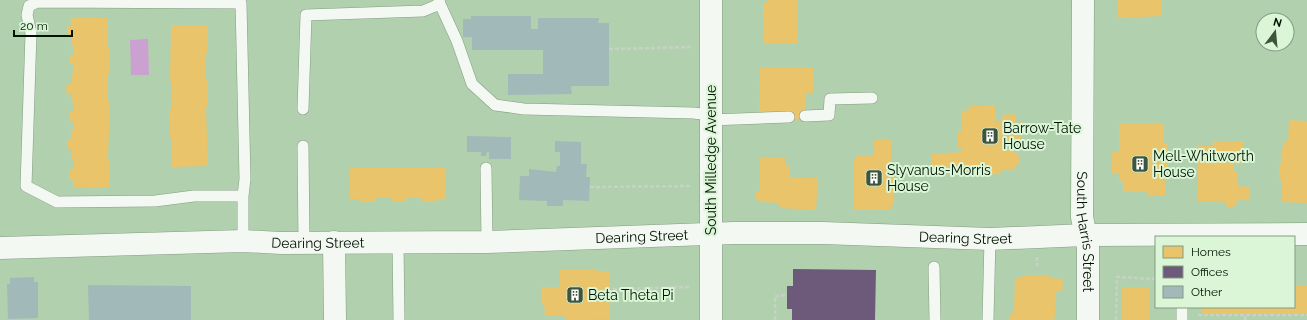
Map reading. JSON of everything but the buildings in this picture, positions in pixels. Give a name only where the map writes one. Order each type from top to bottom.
[{"type":"street","name":"South Milledge Avenue","points":[[710,0],[712,234],[711,320]]},
{"type":"street","name":"South Harris Street","points":[[1083,0],[1082,220],[1088,247],[1088,320]]},
{"type":"street","name":"Dearing Street","points":[[0,248],[243,241],[281,243],[487,242],[712,234],[823,233],[990,239],[1085,235],[1307,234]]},
{"type":"street","points":[[334,242],[335,320]]},
{"type":"lane","points":[[243,196],[194,196],[156,201],[57,202],[26,186],[31,33],[28,15],[29,6],[37,2],[241,3],[245,179],[243,196],[243,241]]},
{"type":"lane","points":[[303,109],[306,15],[423,11],[439,2],[457,41],[472,84],[496,105],[524,109],[693,113],[710,117],[789,117]]},
{"type":"lane","points":[[805,116],[829,114],[830,99],[872,98]]},
{"type":"lane","points":[[303,146],[304,243]]},
{"type":"lane","points":[[486,168],[487,242]]},
{"type":"lane","points":[[988,320],[990,239]]},
{"type":"lane","points":[[398,242],[399,320]]},
{"type":"lane","points":[[934,267],[935,320]]},
{"type":"path","points":[[609,49],[692,47]]},
{"type":"path","points":[[590,187],[693,186]]},
{"type":"path","points":[[1116,320],[1117,277],[1155,279]]},
{"type":"path","points":[[613,289],[693,286]]},
{"type":"path","points":[[775,320],[775,296],[787,295]]},
{"type":"path","points":[[1182,314],[1307,315]]},
{"type":"path","points":[[1245,315],[1245,320]]},
{"type":"path","points":[[1299,315],[1299,320]]},
{"type":"shaded area","points":[[148,39],[149,75],[131,75],[130,40]]},
{"type":"place","name":"Barrow-Tate House","points":[[990,136]]},
{"type":"place","name":"Mell-Whitworth House","points":[[1140,164]]},
{"type":"place","name":"Slyvanus-Morris House","points":[[874,178]]},
{"type":"place","name":"Beta Theta Pi","points":[[575,295]]}]
